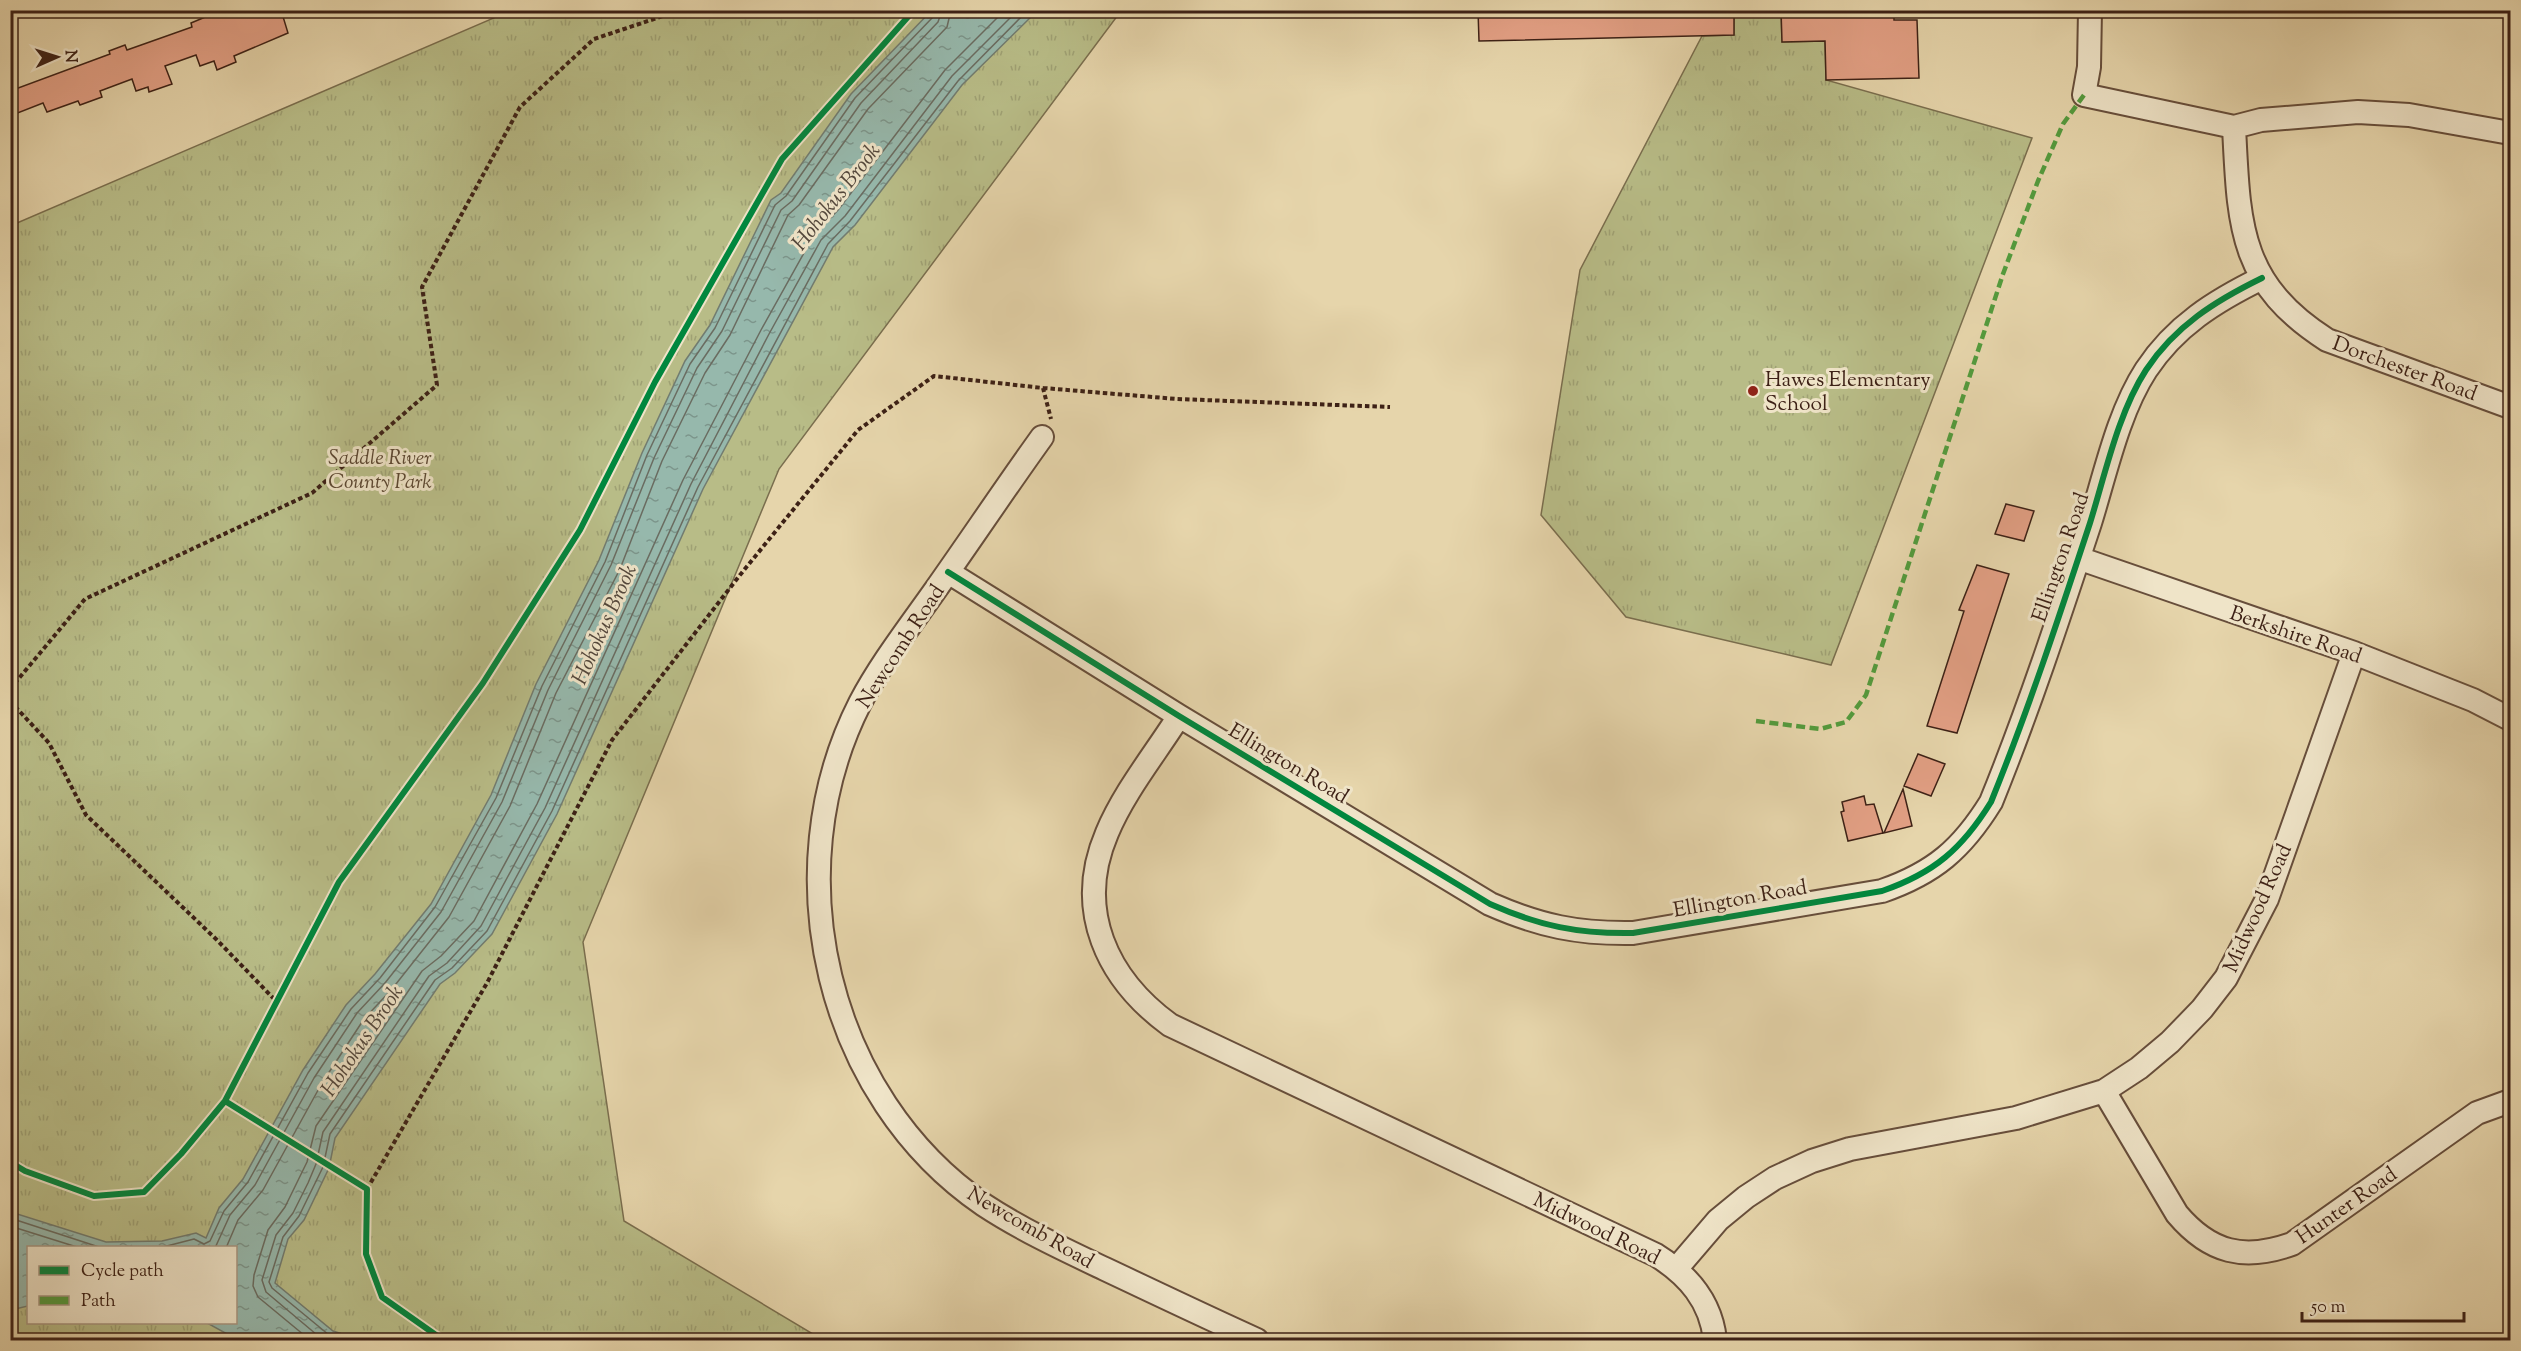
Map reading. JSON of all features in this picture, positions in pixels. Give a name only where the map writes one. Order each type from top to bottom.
[{"type":"street","points":[[2090,10],[2089,67],[2084,95],[2234,127],[2261,120],[2358,112],[2409,115],[2511,133]]},
{"type":"street","name":"Dorchester Road","points":[[2234,127],[2239,217],[2246,245],[2262,278],[2280,303],[2327,340],[2511,407]]},
{"type":"street","name":"Ellington Road","points":[[948,572],[1179,716],[1490,904],[1526,920],[1560,929],[1598,934],[1633,933],[1882,891],[1924,873],[1955,851],[1976,827],[1991,802],[2078,558],[2129,403],[2145,371],[2167,343],[2192,318],[2222,298],[2262,278]]},
{"type":"street","name":"Newcomb Road","points":[[1042,437],[876,674],[843,743],[830,783],[821,831],[818,872],[819,913],[827,964],[850,1040],[869,1077],[896,1118],[951,1179],[984,1205],[1058,1246],[1257,1341]]},
{"type":"street","name":"Berkshire Road","points":[[2078,558],[2354,652],[2473,700],[2511,718]]},
{"type":"street","name":"Midwood Road","points":[[1179,716],[1116,814],[1098,860],[1094,886],[1096,915],[1102,941],[1126,986],[1146,1007],[1170,1025],[1656,1255],[1677,1268],[1718,1220],[1746,1197],[1775,1178],[1812,1161],[1850,1149],[2016,1118],[2104,1091],[2139,1068],[2170,1042],[2202,1009],[2226,978],[2267,899],[2354,652]]},
{"type":"street","name":"Hunter Road","points":[[2104,1091],[2177,1214],[2191,1231],[2210,1244],[2230,1252],[2252,1254],[2272,1251],[2292,1244],[2477,1113],[2511,1101]]},
{"type":"street","points":[[1677,1268],[1695,1286],[1706,1305],[1715,1341]]},
{"type":"path","points":[[10,688],[85,599],[312,493],[437,385],[422,287],[520,107],[594,39],[681,10]]},
{"type":"path","points":[[10,1162],[24,1172],[94,1196],[144,1192],[181,1154],[225,1101],[339,882],[483,683],[580,530],[655,382],[782,159],[914,10]]},
{"type":"path","points":[[443,1341],[382,1297],[366,1254],[367,1189],[487,983],[612,740],[740,575],[858,430],[934,376],[1177,399],[1390,407]]},
{"type":"path","points":[[1042,437],[1054,431],[1043,388]]},
{"type":"path","points":[[10,700],[49,743],[86,815],[217,940],[277,1001]]},
{"type":"path","points":[[225,1101],[367,1189]]},
{"type":"green space","name":"Saddle River County Park","points":[[510,11],[1121,11],[779,469],[583,942],[624,1221],[823,1340],[11,1340],[10,226]]},
{"type":"green space","name":"Hawes Elementary School","points":[[1734,11],[1781,11],[1782,42],[1825,41],[1826,80],[2032,138],[1831,665],[1626,617],[1541,515],[1580,270],[1702,36],[1734,35]]},
{"type":"water","name":"Hohokus Brook","points":[[932,10],[1037,11],[962,85],[855,225],[833,247],[703,489],[557,814],[492,934],[455,973],[440,984],[335,1138],[329,1168],[304,1220],[288,1239],[275,1283],[333,1331],[361,1340],[238,1340],[209,1324],[237,1324],[237,1246],[27,1246],[27,1306],[11,1310],[11,1212],[106,1242],[162,1241],[196,1233],[206,1238],[219,1208],[243,1179],[303,1070],[346,1005],[375,974],[431,904],[491,795],[536,684],[599,560],[642,453],[685,361],[710,325],[771,200],[781,193],[851,94]]},
{"type":"building","points":[[222,10],[281,10],[288,33],[234,56],[236,62],[217,70],[214,61],[200,66],[196,55],[165,66],[172,84],[149,92],[148,87],[136,91],[132,79],[100,91],[102,97],[80,105],[78,101],[47,112],[43,103],[10,116],[10,91],[110,54],[109,51],[125,45],[127,50],[192,27],[191,23]]},
{"type":"building","points":[[1478,10],[1734,10],[1734,35],[1479,41]]},
{"type":"building","points":[[1781,10],[1894,10],[1894,20],[1917,20],[1919,78],[1826,80],[1825,41],[1782,42]]},
{"type":"building","points":[[2006,504],[2034,511],[2024,541],[1995,534]]},
{"type":"building","points":[[1977,565],[2009,574],[1957,733],[1927,726],[1964,611],[1959,610]]},
{"type":"building","points":[[1918,754],[1945,764],[1931,796],[1904,786]]},
{"type":"building","points":[[1903,789],[1912,826],[1884,833]]},
{"type":"building","points":[[1864,796],[1866,805],[1874,804],[1883,833],[1848,841],[1841,812],[1844,811],[1842,802]]},
{"type":"marked path","points":[[1756,721],[1820,729],[1846,722],[1866,695],[2003,274],[2038,181],[2063,124],[2084,95]]},
{"type":"cycle path","points":[[10,1162],[25,1171],[94,1196],[144,1192],[181,1154],[225,1101],[339,882],[483,683],[580,530],[655,382],[782,159],[914,10]]},
{"type":"cycle path","points":[[948,572],[1179,716],[1490,904],[1526,918],[1577,930],[1633,933],[1882,891],[1917,876],[1945,857],[1969,833],[1991,802],[2055,629],[2120,425],[2146,370],[2170,340],[2197,316],[2262,278]]},
{"type":"cycle path","points":[[225,1101],[367,1189],[366,1254],[382,1297],[443,1340]]},
{"type":"place","name":"Hawes Elementary School","points":[[1753,391]]}]
